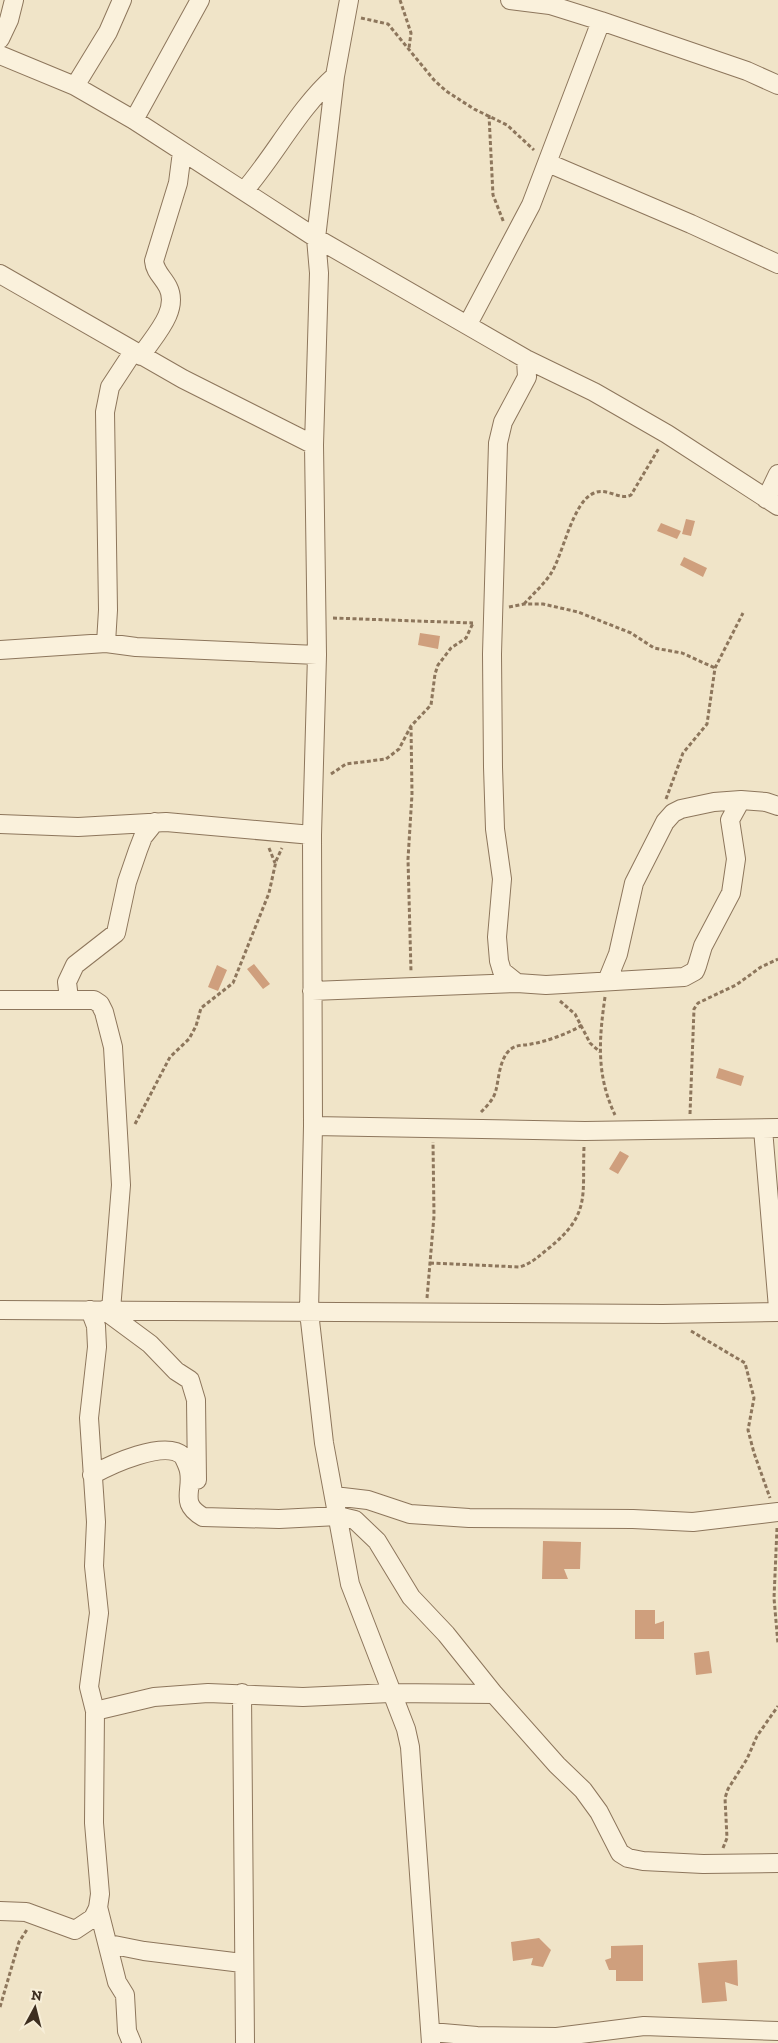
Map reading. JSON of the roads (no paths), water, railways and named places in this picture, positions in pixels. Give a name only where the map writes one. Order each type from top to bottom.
[{"type":"street","points":[[0,39],[9,20],[14,0]]},
{"type":"street","points":[[75,86],[108,32],[122,0]]},
{"type":"street","points":[[134,120],[200,0]]},
{"type":"street","points":[[510,0],[550,5],[729,65],[778,84]]},
{"type":"street","points":[[347,7],[335,76],[316,238],[319,273],[314,445],[317,655],[312,835],[313,1126],[309,1312],[324,1443],[350,1584],[390,1693],[406,1729],[412,1760],[431,2038],[477,2036],[557,2037],[644,2026],[778,2031]]},
{"type":"street","points":[[468,324],[512,242],[548,164],[601,21]]},
{"type":"street","points":[[0,55],[75,86],[134,120],[316,238],[526,358],[594,392],[667,434],[772,502],[778,474]]},
{"type":"street","points":[[244,191],[266,166],[309,102],[335,76]]},
{"type":"street","points":[[106,643],[108,610],[105,412],[110,387],[137,354],[172,305],[172,295],[155,269],[154,260],[178,183],[182,152]]},
{"type":"street","points":[[548,164],[690,224],[778,264]]},
{"type":"street","points":[[0,274],[137,354],[314,445]]},
{"type":"street","points":[[517,983],[502,970],[499,961],[497,937],[502,863],[496,842],[493,790],[493,612],[498,443],[504,422],[527,377],[526,358]]},
{"type":"street","points":[[0,650],[106,643],[136,647],[317,655]]},
{"type":"street","points":[[607,981],[618,954],[634,882],[665,822],[673,813],[681,809],[741,800],[766,802],[778,806]]},
{"type":"street","points":[[312,991],[517,983],[544,985],[678,979],[695,971],[707,938],[731,893],[735,878],[736,859],[730,820],[741,800]]},
{"type":"street","points":[[0,824],[78,827],[155,822],[312,835]]},
{"type":"street","points":[[70,999],[67,982],[75,965],[116,933],[127,882],[135,858],[143,837],[155,822]]},
{"type":"street","points":[[0,1000],[34,1002],[70,999],[94,1000],[100,1004],[113,1047],[121,1185],[102,1310],[96,1326],[97,1348],[89,1418],[96,1522],[94,1566],[99,1613],[89,1687],[95,1711],[94,1823],[100,1894],[98,1907],[93,1918],[75,1930],[43,1916],[26,1912],[0,1911]]},
{"type":"street","points":[[0,1310],[662,1314],[778,1310],[770,1129],[585,1131],[313,1126]]},
{"type":"street","points":[[102,1310],[150,1344],[176,1371],[190,1380],[193,1387],[197,1477],[192,1511]]},
{"type":"street","points":[[92,1474],[124,1458],[145,1454],[179,1452],[189,1472],[189,1502],[192,1511],[203,1517],[229,1519],[338,1516],[355,1520],[377,1541],[411,1597],[446,1634],[494,1694],[557,1765],[583,1790],[599,1812],[620,1853],[628,1858],[643,1861],[707,1864],[778,1863]]},
{"type":"street","points":[[334,1496],[368,1500],[410,1514],[469,1518],[633,1519],[693,1522],[778,1512]]},
{"type":"street","points":[[95,1711],[154,1697],[208,1693],[303,1697],[390,1693],[494,1694]]},
{"type":"street","points":[[242,1693],[241,1754],[244,1834],[242,1963],[245,2043]]},
{"type":"street","points":[[98,1907],[109,1944],[117,1982],[127,2002],[127,2031],[132,2043]]},
{"type":"street","points":[[109,1944],[144,1951],[242,1963]]}]
